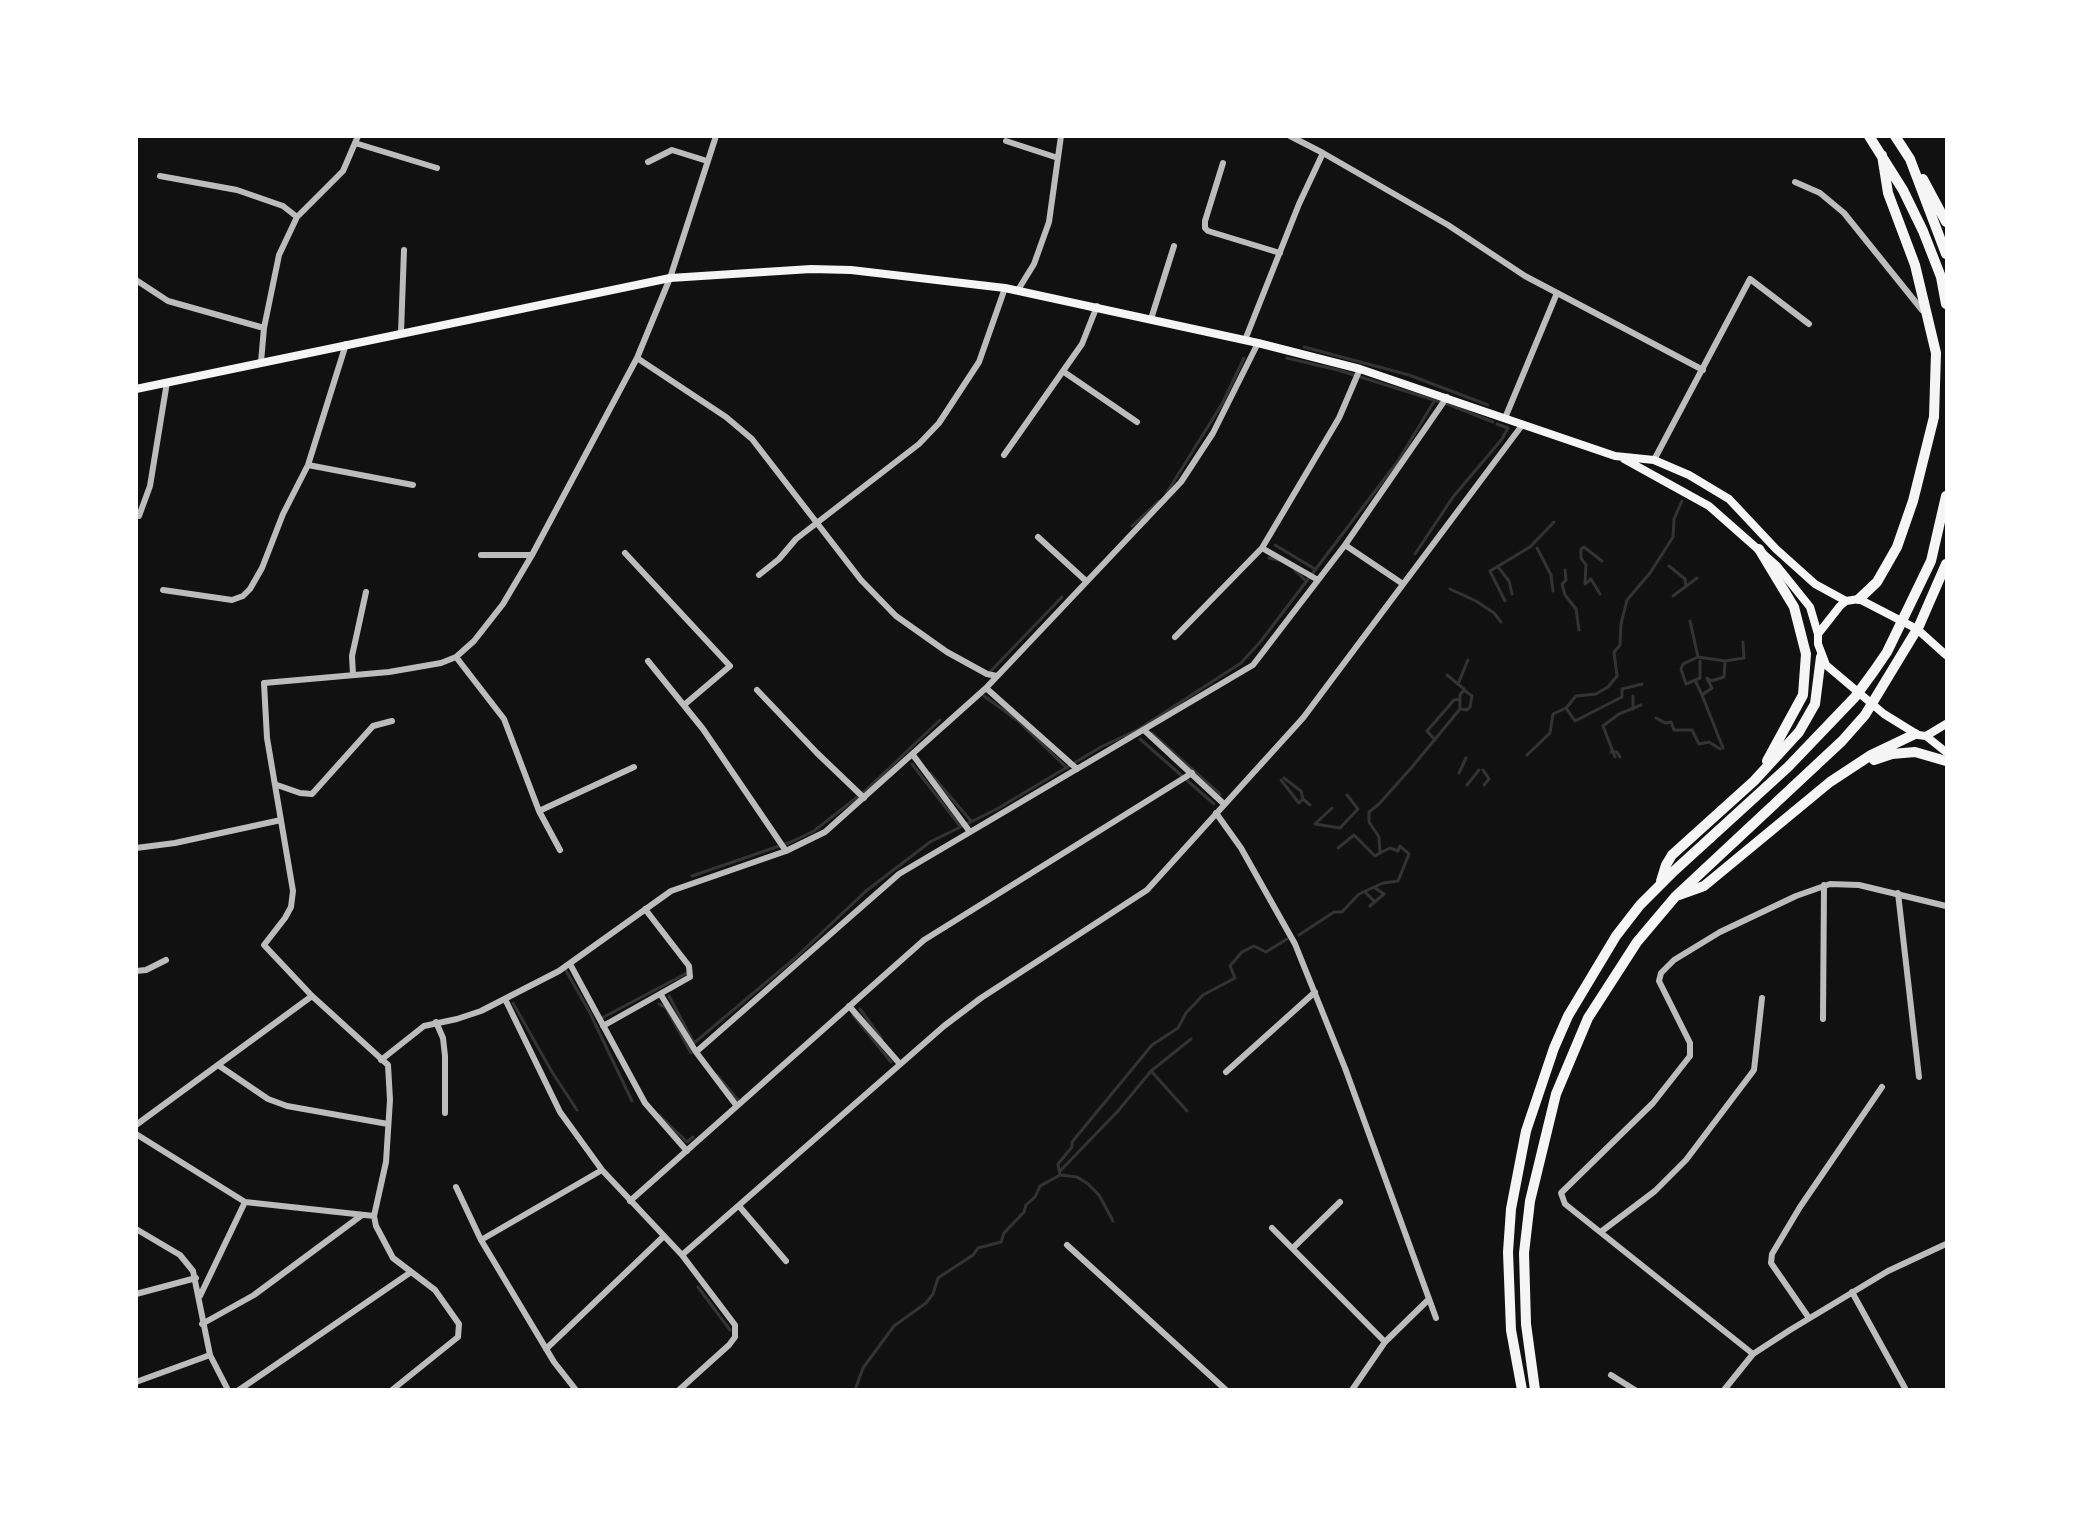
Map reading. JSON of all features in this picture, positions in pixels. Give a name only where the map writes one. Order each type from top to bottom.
[{"type":"highway","points":[[1869,136],[1903,190],[1923,231],[1941,277],[1947,304]]},
{"type":"highway","points":[[1895,136],[1938,202],[1947,222]]},
{"type":"highway","points":[[1859,599],[1877,582],[1892,559],[1913,501],[1934,417],[1936,353],[1918,276],[1888,193],[1882,154]]},
{"type":"highway","points":[[1910,159],[1947,254]]},
{"type":"highway","points":[[1522,1389],[1511,1330],[1508,1252],[1511,1209],[1526,1131],[1554,1048],[1568,1016],[1616,936],[1660,884],[1788,766],[1858,693],[1887,652],[1931,561],[1947,496]]},
{"type":"highway","points":[[1754,782],[1794,714],[1803,694],[1806,675],[1806,654],[1794,607],[1759,549]]},
{"type":"highway","points":[[1535,1389],[1526,1324],[1524,1253],[1530,1201],[1556,1094],[1588,1017],[1637,942],[1675,897],[1842,741],[1873,706],[1917,630],[1947,564]]},
{"type":"highway","points":[[1660,884],[1672,855],[1754,782],[1800,732],[1815,704],[1821,657]]},
{"type":"highway","points":[[1675,897],[1704,886],[1830,782],[1871,755],[1921,735]]},
{"type":"highway","points":[[1855,766],[1892,754],[1915,752],[1947,761]]},
{"type":"main road","points":[[136,389],[670,278],[811,269],[862,271],[1018,290],[1258,343],[1505,418],[1621,457],[1708,506],[1759,549],[1796,587],[1810,607],[1818,634],[1821,657],[1826,665],[1855,692],[1947,752]]},
{"type":"main road","points":[[1621,457],[1654,460],[1689,475],[1729,499],[1776,549],[1815,584],[1846,601],[1859,599],[1917,629],[1947,655]]},
{"type":"main road","points":[[1818,634],[1846,601]]},
{"type":"main road","points":[[1921,735],[1947,724]]},
{"type":"street","points":[[392,1389],[458,1337],[460,1332],[457,1319],[435,1290],[387,1250],[374,1216],[386,1162],[391,1078],[388,1065],[312,996],[264,945],[291,907],[293,891],[277,785],[267,738],[264,683],[353,675],[441,663],[456,657],[474,641],[503,604],[532,555],[637,358],[670,278],[716,136]]},
{"type":"street","points":[[1018,290],[1034,264],[1049,222],[1061,136]]},
{"type":"street","points":[[1290,136],[1448,225],[1525,276],[1703,370]]},
{"type":"street","points":[[261,362],[264,328],[279,255],[297,217],[344,171],[357,140],[437,168]]},
{"type":"street","points":[[1006,141],[1058,158]]},
{"type":"street","points":[[648,162],[672,150],[707,161]]},
{"type":"street","points":[[1245,340],[1299,204],[1323,153]]},
{"type":"street","points":[[1223,163],[1205,221],[1205,228],[1208,231],[1280,253]]},
{"type":"street","points":[[160,176],[237,189],[283,206],[297,217]]},
{"type":"street","points":[[1796,182],[1820,193],[1844,213],[1918,303],[1925,315],[1936,378]]},
{"type":"street","points":[[1151,319],[1174,246]]},
{"type":"street","points":[[401,333],[404,250]]},
{"type":"street","points":[[136,279],[168,301],[264,328]]},
{"type":"street","points":[[1654,460],[1750,279],[1809,324]]},
{"type":"street","points":[[759,575],[779,559],[796,539],[919,444],[939,423],[979,362],[1005,288]]},
{"type":"street","points":[[1505,418],[1557,293]]},
{"type":"street","points":[[1004,455],[1082,344],[1097,306]]},
{"type":"street","points":[[381,1060],[424,1026],[457,1020],[505,999],[570,964],[680,886],[825,832],[861,796],[914,755],[986,688],[1181,482],[1199,457],[1258,343]]},
{"type":"street","points":[[163,590],[232,600],[243,596],[262,568],[283,514],[308,465],[346,344]]},
{"type":"street","points":[[637,358],[737,426],[767,456],[861,580],[905,624],[947,652],[987,674],[997,676]]},
{"type":"street","points":[[1064,372],[1137,422]]},
{"type":"street","points":[[1175,637],[1263,548],[1339,418],[1358,374]]},
{"type":"street","points":[[139,516],[152,477],[167,382]]},
{"type":"street","points":[[696,1052],[900,874],[967,827],[1077,769],[1253,665],[1313,577],[1345,545],[1444,401]]},
{"type":"street","points":[[682,1255],[900,1064],[981,998],[1147,890],[1303,718],[1443,527],[1523,424]]},
{"type":"street","points":[[308,465],[413,485]]},
{"type":"street","points":[[1038,537],[1086,580]]},
{"type":"street","points":[[1345,545],[1403,584]]},
{"type":"street","points":[[1263,548],[1313,577]]},
{"type":"street","points":[[625,553],[730,666],[684,705]]},
{"type":"street","points":[[481,555],[532,555]]},
{"type":"street","points":[[353,675],[352,656],[366,592]]},
{"type":"street","points":[[456,657],[504,719],[539,811],[560,850]]},
{"type":"street","points":[[648,661],[703,729],[783,847]]},
{"type":"street","points":[[986,688],[1077,769]]},
{"type":"street","points":[[756,690],[861,796]]},
{"type":"street","points":[[277,785],[300,793],[312,794],[373,726],[392,721]]},
{"type":"street","points":[[1144,730],[1189,776],[1224,804]]},
{"type":"street","points":[[914,755],[967,827]]},
{"type":"street","points":[[539,811],[634,767]]},
{"type":"street","points":[[630,1201],[924,940],[1189,776]]},
{"type":"street","points":[[1216,813],[1241,848],[1278,912],[1315,992],[1436,1318]]},
{"type":"street","points":[[136,848],[175,843],[281,820]]},
{"type":"street","points":[[1823,1019],[1824,885]]},
{"type":"street","points":[[1753,1354],[1566,1204],[1561,1193],[1653,1103],[1690,1056],[1690,1043],[1662,989],[1661,974],[1692,946],[1824,885],[1859,885],[1947,906]]},
{"type":"street","points":[[1898,893],[1919,1077]]},
{"type":"street","points":[[603,1026],[662,995],[690,977],[691,970],[645,909]]},
{"type":"street","points":[[136,971],[146,970],[166,960]]},
{"type":"street","points":[[570,964],[645,1103],[687,1151]]},
{"type":"street","points":[[1226,1072],[1315,992]]},
{"type":"street","points":[[662,995],[696,1052],[736,1105]]},
{"type":"street","points":[[136,1125],[312,996]]},
{"type":"street","points":[[1602,1231],[1655,1191],[1686,1160],[1754,1070],[1762,998]]},
{"type":"street","points":[[505,999],[560,1112],[602,1170],[682,1255],[732,1320],[736,1333],[729,1345],[679,1389]]},
{"type":"street","points":[[849,1006],[900,1064]]},
{"type":"street","points":[[436,1022],[443,1038],[445,1056],[445,1113]]},
{"type":"street","points":[[218,1065],[267,1099],[287,1106],[388,1124]]},
{"type":"street","points":[[1809,1318],[1771,1263],[1772,1254],[1795,1214],[1882,1087]]},
{"type":"street","points":[[136,1134],[245,1202],[374,1216]]},
{"type":"street","points":[[480,1240],[602,1170]]},
{"type":"street","points":[[456,1187],[480,1240],[546,1349],[574,1389]]},
{"type":"street","points":[[200,1298],[245,1202]]},
{"type":"street","points":[[1294,1247],[1340,1202]]},
{"type":"street","points":[[739,1206],[786,1261]]},
{"type":"street","points":[[202,1324],[254,1295],[362,1215]]},
{"type":"street","points":[[1272,1228],[1294,1247],[1385,1342]]},
{"type":"street","points":[[136,1229],[180,1255],[196,1278],[202,1324],[210,1355],[228,1389]]},
{"type":"street","points":[[546,1349],[663,1237]]},
{"type":"street","points":[[1724,1389],[1753,1354],[1888,1271],[1947,1244]]},
{"type":"street","points":[[1067,1245],[1226,1389]]},
{"type":"street","points":[[239,1389],[411,1272]]},
{"type":"street","points":[[136,1294],[196,1278]]},
{"type":"street","points":[[1852,1292],[1906,1389]]},
{"type":"street","points":[[1352,1389],[1385,1342],[1430,1299]]},
{"type":"street","points":[[136,1382],[210,1355]]},
{"type":"street","points":[[1611,1375],[1635,1389]]},
{"type":"waterway","points":[[1304,347],[1409,375],[1488,405]]},
{"type":"waterway","points":[[1166,494],[1222,404],[1244,358]]},
{"type":"waterway","points":[[1287,358],[1338,370],[1450,405],[1493,422]]},
{"type":"waterway","points":[[669,996],[694,1043],[794,959],[866,891],[930,842],[997,809],[1101,747],[1139,729],[1241,663],[1261,641],[1398,461],[1435,400]]},
{"type":"waterway","points":[[1415,554],[1453,497],[1502,439],[1508,428],[1497,424]]},
{"type":"waterway","points":[[1132,526],[1159,501]]},
{"type":"waterway","points":[[1527,755],[1550,733],[1553,714],[1566,708],[1576,696],[1596,694],[1608,687],[1617,676],[1614,652],[1620,645],[1621,624],[1627,600],[1650,573],[1673,537],[1674,519],[1682,501]]},
{"type":"waterway","points":[[1505,601],[1490,571],[1530,547],[1554,522]]},
{"type":"waterway","points":[[1275,545],[1315,569]]},
{"type":"waterway","points":[[1600,594],[1591,579],[1585,584],[1586,565],[1581,558],[1581,549],[1584,547],[1602,561]]},
{"type":"waterway","points":[[1537,548],[1551,575],[1553,591]]},
{"type":"waterway","points":[[1269,558],[1279,560]]},
{"type":"waterway","points":[[1669,566],[1685,579],[1686,587]]},
{"type":"waterway","points":[[1498,567],[1509,581],[1512,594]]},
{"type":"waterway","points":[[1295,570],[1306,581]]},
{"type":"waterway","points":[[1565,570],[1566,580],[1562,584],[1565,595],[1576,609],[1579,630]]},
{"type":"waterway","points":[[1673,596],[1697,578]]},
{"type":"waterway","points":[[1450,589],[1476,601],[1494,613],[1501,622]]},
{"type":"waterway","points":[[989,673],[1062,597]]},
{"type":"waterway","points":[[1690,621],[1698,657]]},
{"type":"waterway","points":[[1700,661],[1700,678],[1686,684],[1681,669],[1683,664],[1698,657],[1725,661],[1744,658],[1743,642]]},
{"type":"waterway","points":[[1458,684],[1468,660]]},
{"type":"waterway","points":[[1707,678],[1711,681],[1724,677],[1725,661]]},
{"type":"waterway","points":[[1447,675],[1464,689]]},
{"type":"waterway","points":[[1707,679],[1712,688],[1702,695],[1723,748]]},
{"type":"waterway","points":[[1695,680],[1702,695]]},
{"type":"waterway","points":[[1566,708],[1575,721],[1622,697],[1622,689],[1642,684]]},
{"type":"waterway","points":[[1299,935],[1334,912],[1342,912],[1359,894],[1383,883],[1398,881],[1409,854],[1400,846],[1398,851],[1390,848],[1380,853],[1379,837],[1369,822],[1369,812],[1412,767],[1460,709],[1467,710],[1470,707],[1472,696],[1464,690],[1460,695],[1460,709]]},
{"type":"waterway","points":[[984,696],[1017,720],[1067,768]]},
{"type":"waterway","points":[[1633,696],[1633,709]]},
{"type":"waterway","points":[[1435,740],[1427,731],[1454,700],[1460,699]]},
{"type":"waterway","points":[[1615,757],[1603,726],[1619,714],[1641,705]]},
{"type":"waterway","points":[[1656,718],[1665,723],[1671,722],[1674,730],[1692,730],[1699,744],[1709,742],[1720,749]]},
{"type":"waterway","points":[[692,876],[791,842],[814,831],[865,791],[940,720]]},
{"type":"waterway","points":[[1152,733],[1220,794]]},
{"type":"waterway","points":[[1140,739],[1214,804]]},
{"type":"waterway","points":[[1611,752],[1617,752],[1620,757]]},
{"type":"waterway","points":[[1459,773],[1466,758]]},
{"type":"waterway","points":[[912,764],[960,826]]},
{"type":"waterway","points":[[1467,785],[1479,770]]},
{"type":"waterway","points":[[1483,770],[1489,779],[1484,785]]},
{"type":"waterway","points":[[930,773],[971,821]]},
{"type":"waterway","points":[[1284,778],[1301,791],[1303,799],[1310,805]]},
{"type":"waterway","points":[[1281,780],[1299,803],[1303,799]]},
{"type":"waterway","points":[[1332,808],[1315,824],[1340,828],[1358,809],[1347,795]]},
{"type":"waterway","points":[[1338,848],[1354,835],[1375,856],[1380,853]]},
{"type":"waterway","points":[[1370,906],[1384,894],[1375,888]]},
{"type":"waterway","points":[[1365,892],[1375,902]]},
{"type":"waterway","points":[[855,1390],[863,1368],[894,1326],[926,1303],[933,1294],[938,1278],[973,1255],[978,1248],[1001,1242],[1004,1233],[1024,1212],[1026,1205],[1035,1197],[1040,1186],[1060,1175],[1058,1164],[1072,1147],[1072,1142],[1152,1045],[1178,1028],[1186,1013],[1203,995],[1235,978],[1230,966],[1242,952],[1254,946],[1266,952],[1287,939]]},
{"type":"waterway","points":[[565,969],[589,1011],[632,1101]]},
{"type":"waterway","points":[[602,1018],[687,973]]},
{"type":"waterway","points":[[513,1003],[552,1072],[577,1110]]},
{"type":"waterway","points":[[659,1004],[666,1008],[691,1053]]},
{"type":"waterway","points":[[860,1009],[882,1039]]},
{"type":"waterway","points":[[853,1015],[891,1062]]},
{"type":"waterway","points":[[1061,1170],[1118,1111],[1151,1071],[1191,1039]]},
{"type":"waterway","points":[[1151,1071],[1187,1111]]},
{"type":"waterway","points":[[717,1075],[738,1100]]},
{"type":"waterway","points":[[659,1115],[687,1142],[693,1137]]},
{"type":"waterway","points":[[1060,1175],[1077,1177],[1088,1184],[1099,1195],[1113,1221]]},
{"type":"waterway","points":[[698,1287],[730,1330]]}]
